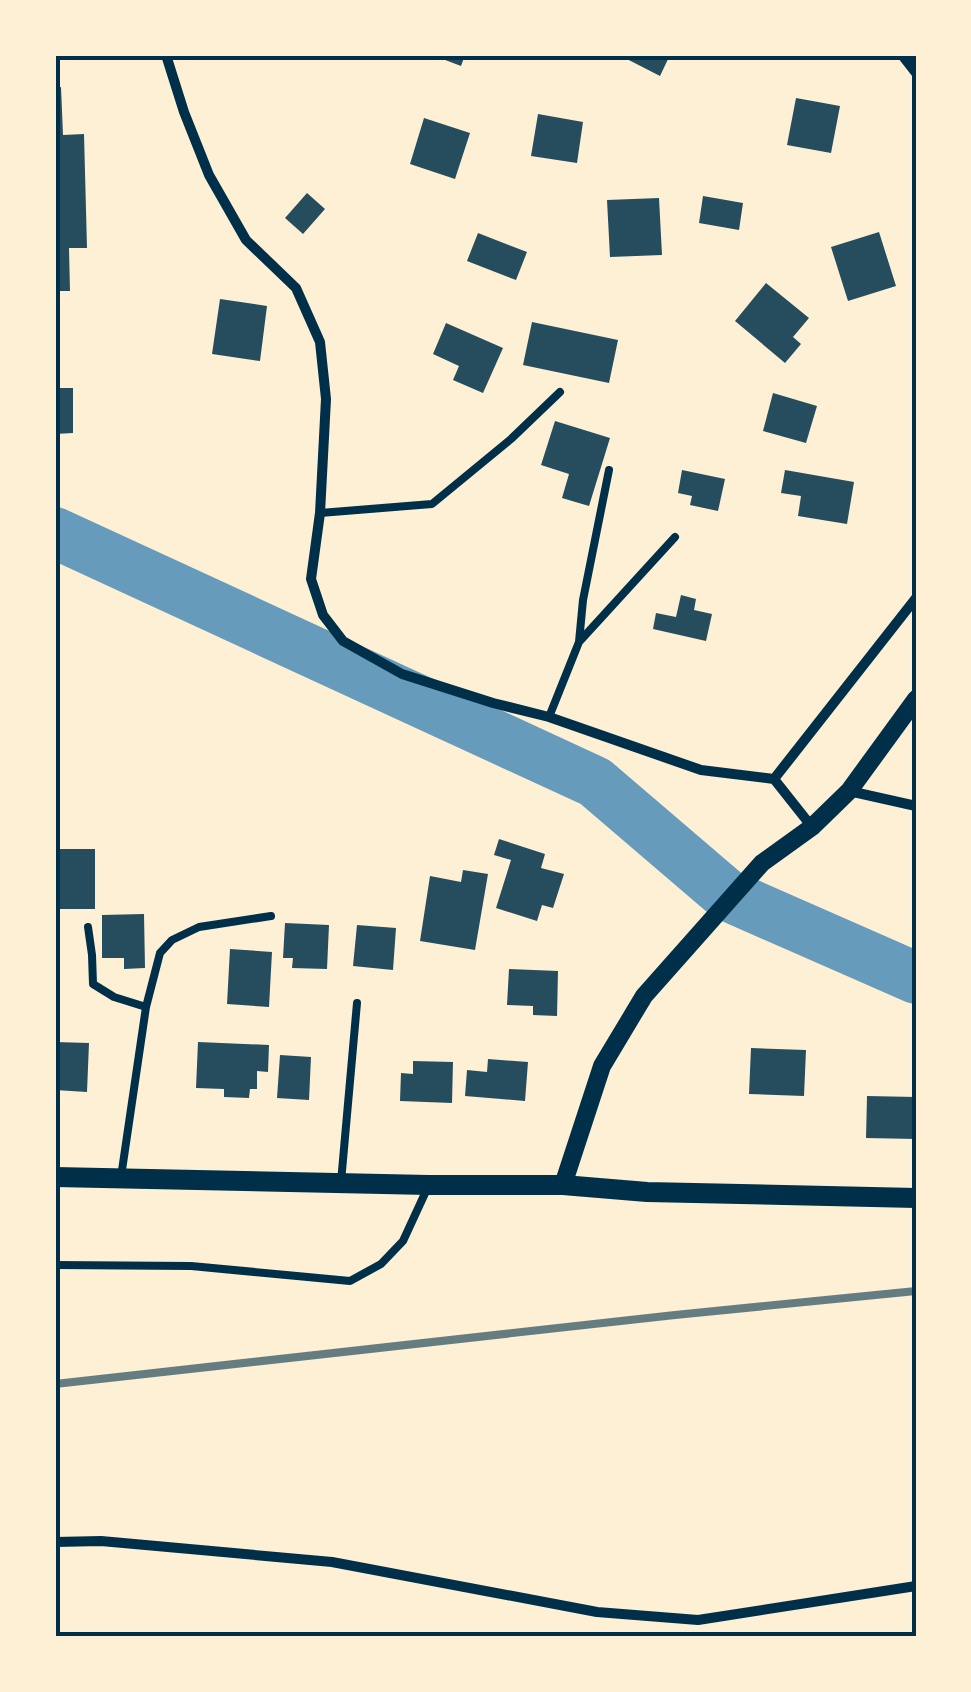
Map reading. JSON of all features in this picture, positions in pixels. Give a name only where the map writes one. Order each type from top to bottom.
[{"type":"main road","points":[[55,1177],[429,1186],[562,1185],[648,1192],[916,1198]]},
{"type":"street","points":[[166,55],[209,174],[246,240],[296,288],[320,342],[326,399],[320,513],[311,579],[323,615],[343,641],[402,674],[548,717],[701,770],[774,779],[812,826]]},
{"type":"street","points":[[902,55],[916,73]]},
{"type":"street","points":[[774,779],[916,598]]},
{"type":"street","points":[[562,1185],[602,1066],[644,996],[762,863],[812,826],[849,791],[916,700]]},
{"type":"street","points":[[849,791],[916,806]]},
{"type":"street","points":[[55,1542],[100,1542],[332,1562],[597,1612],[698,1620],[916,1586]]},
{"type":"lane","points":[[320,513],[432,504],[511,439],[560,392]]},
{"type":"lane","points":[[548,717],[579,642],[583,600],[610,470]]},
{"type":"lane","points":[[579,642],[675,537]]},
{"type":"lane","points":[[120,1177],[146,1007],[160,953],[172,940],[199,927],[272,916]]},
{"type":"lane","points":[[88,927],[93,984],[114,997],[146,1007]]},
{"type":"lane","points":[[340,1182],[357,1003]]},
{"type":"lane","points":[[55,1265],[191,1266],[350,1280],[381,1264],[403,1241],[429,1186]]},
{"type":"building","points":[[432,55],[465,55],[461,66]]},
{"type":"building","points":[[619,55],[670,55],[660,76]]},
{"type":"building","points":[[61,87],[63,135],[84,134],[87,248],[69,248],[70,291],[55,291],[55,88]]},
{"type":"building","points":[[796,98],[840,106],[831,153],[787,145]]},
{"type":"building","points":[[538,114],[583,122],[577,163],[531,156]]},
{"type":"building","points":[[424,118],[470,133],[455,179],[410,164]]},
{"type":"building","points":[[307,193],[325,209],[303,234],[285,218]]},
{"type":"building","points":[[703,196],[743,203],[739,230],[699,223]]},
{"type":"building","points":[[659,198],[662,255],[610,257],[607,200]]},
{"type":"building","points":[[879,232],[896,286],[848,301],[831,247]]},
{"type":"building","points":[[478,233],[527,252],[516,280],[467,261]]},
{"type":"building","points":[[766,283],[809,318],[793,337],[801,344],[785,363],[735,321]]},
{"type":"building","points":[[220,299],[267,306],[260,361],[212,354]]},
{"type":"building","points":[[532,322],[618,340],[609,383],[523,365]]},
{"type":"building","points":[[446,323],[503,348],[483,393],[453,380],[459,366],[433,354]]},
{"type":"building","points":[[55,388],[73,388],[73,433],[55,434]]},
{"type":"building","points":[[773,393],[817,406],[806,443],[763,431]]},
{"type":"building","points":[[555,421],[610,438],[589,506],[562,498],[569,474],[541,465]]},
{"type":"building","points":[[682,470],[725,479],[718,511],[690,505],[692,496],[678,493]]},
{"type":"building","points":[[785,470],[854,482],[847,524],[798,516],[801,496],[781,493]]},
{"type":"building","points":[[681,595],[696,599],[694,610],[712,614],[706,641],[653,629],[656,613],[676,617]]},
{"type":"building","points":[[499,839],[545,854],[541,868],[564,874],[553,908],[542,905],[537,921],[496,908],[511,860],[494,855]]},
{"type":"building","points":[[55,849],[95,849],[95,909],[55,909]]},
{"type":"building","points":[[463,870],[488,874],[475,950],[420,941],[430,876],[461,882]]},
{"type":"building","points":[[144,914],[145,968],[124,969],[124,958],[102,958],[102,915]]},
{"type":"building","points":[[285,923],[329,925],[327,969],[292,968],[293,958],[283,958]]},
{"type":"building","points":[[357,925],[396,928],[393,970],[353,966]]},
{"type":"building","points":[[230,949],[272,952],[269,1007],[227,1004]]},
{"type":"building","points":[[509,969],[558,971],[557,1016],[533,1015],[533,1006],[507,1005]]},
{"type":"building","points":[[55,1042],[89,1043],[87,1092],[55,1090]]},
{"type":"building","points":[[198,1042],[269,1045],[268,1072],[257,1071],[257,1089],[250,1089],[249,1098],[224,1097],[224,1089],[196,1088]]},
{"type":"building","points":[[751,1048],[806,1050],[804,1096],[749,1094]]},
{"type":"building","points":[[280,1055],[311,1057],[309,1100],[277,1098]]},
{"type":"building","points":[[488,1059],[528,1062],[525,1101],[465,1096],[467,1070],[487,1072]]},
{"type":"building","points":[[413,1061],[453,1062],[452,1103],[400,1101],[401,1073],[413,1074]]},
{"type":"building","points":[[867,1096],[916,1097],[916,1139],[866,1138]]},
{"type":"waterway","points":[[55,533],[595,782],[727,895],[916,978]]},
{"type":"railway","points":[[55,1384],[916,1291]]}]
